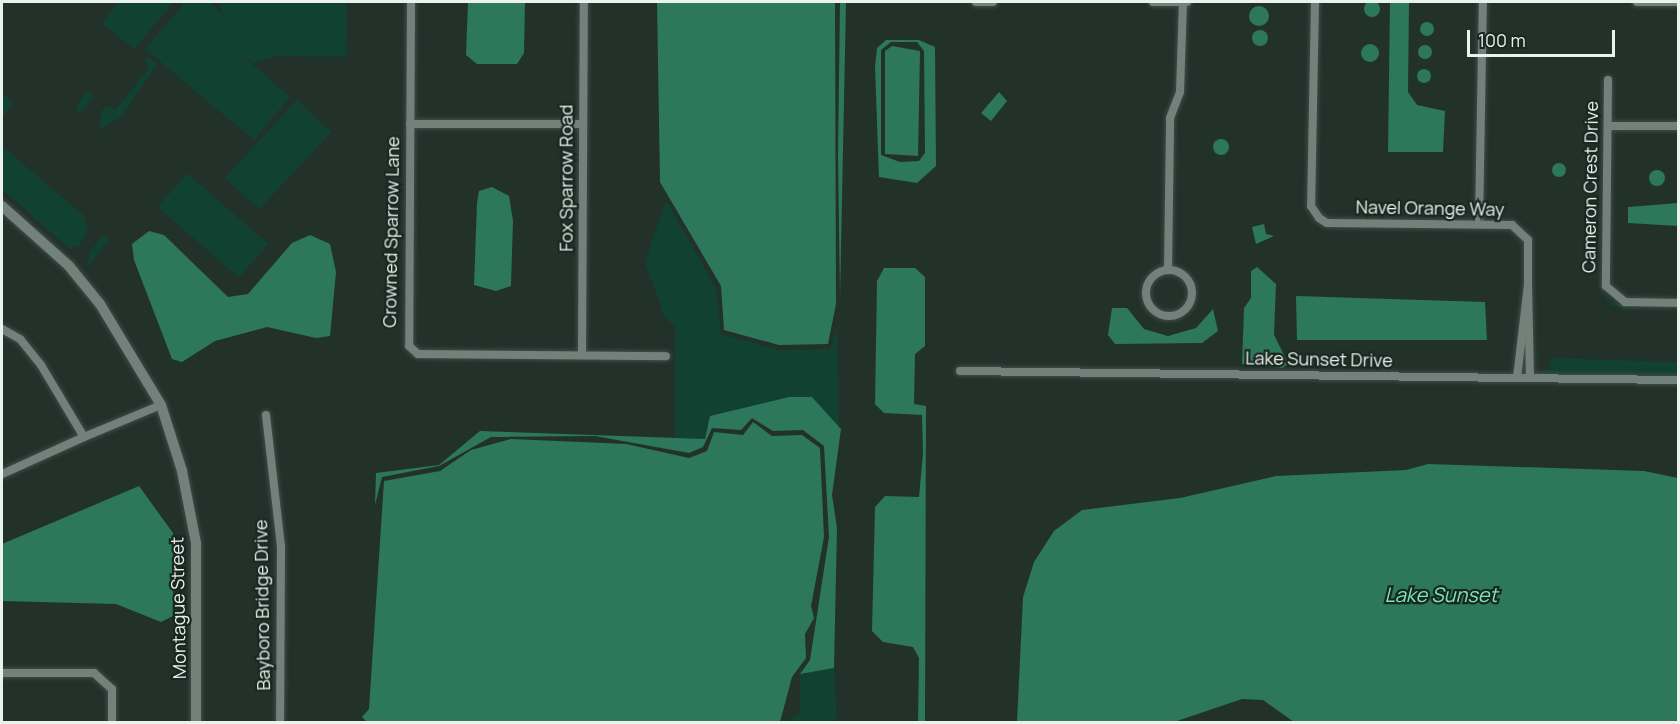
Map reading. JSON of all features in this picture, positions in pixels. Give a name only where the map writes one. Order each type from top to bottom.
[{"type":"street","name":"Crowned Sparrow Lane","points":[[411,2],[409,346],[418,354],[666,356]]},
{"type":"street","name":"Fox Sparrow Road","points":[[582,354],[584,2]]},
{"type":"street","points":[[976,2],[993,2]]},
{"type":"street","points":[[1153,2],[1188,2]]},
{"type":"street","points":[[1168,270],[1170,118],[1180,92],[1183,2]]},
{"type":"street","name":"Navel Orange Way","points":[[1315,2],[1311,206],[1319,218],[1327,223],[1479,224],[1522,231],[1528,240],[1528,284]]},
{"type":"street","points":[[1479,224],[1483,2]]},
{"type":"street","points":[[1637,2],[1678,2]]},
{"type":"street","name":"Cameron Crest Drive","points":[[1608,80],[1606,286],[1620,301],[1678,303]]},
{"type":"street","points":[[410,124],[583,124]]},
{"type":"street","points":[[1608,126],[1678,126]]},
{"type":"street","name":"Montague Street","points":[[2,206],[19,224],[69,266],[100,304],[161,405],[182,471],[196,543],[196,723]]},
{"type":"street","name":"Montague Street","points":[[2,214],[19,224]]},
{"type":"street","points":[[1168,270],[1183,275],[1192,296],[1184,310],[1170,316],[1156,312],[1146,294],[1150,280],[1168,270]]},
{"type":"street","points":[[1517,378],[1528,284]]},
{"type":"street","points":[[1528,284],[1530,378]]},
{"type":"street","points":[[2,329],[20,339],[34,356],[84,437]]},
{"type":"street","name":"Lake Sunset Drive","points":[[960,371],[1678,380]]},
{"type":"street","points":[[2,474],[161,405]]},
{"type":"street","name":"Bayboro Bridge Drive","points":[[266,415],[280,547],[280,723]]},
{"type":"street","points":[[2,673],[94,673],[112,689],[112,723]]},
{"type":"shaded area","points":[[119,2],[173,3],[134,49],[102,23]]},
{"type":"shaded area","points":[[179,2],[211,2],[223,16],[220,2],[347,2],[346,57],[278,56],[253,63],[238,52],[290,97],[254,140],[145,49],[182,6]]},
{"type":"shaded area","points":[[148,57],[157,64],[122,116],[99,131],[102,110],[107,105],[115,110],[150,67],[144,61]]},
{"type":"shaded area","points":[[87,90],[94,97],[81,113],[75,108]]},
{"type":"shaded area","points":[[2,93],[14,103],[2,118]]},
{"type":"shaded area","points":[[297,100],[331,132],[259,210],[225,178]]},
{"type":"shaded area","points":[[2,146],[84,216],[88,232],[78,247],[68,248],[2,189]]},
{"type":"shaded area","points":[[187,173],[269,244],[239,278],[157,207]]},
{"type":"shaded area","points":[[666,200],[716,288],[721,334],[778,350],[830,349],[837,328],[839,427],[812,397],[789,397],[710,416],[705,439],[675,438],[675,326],[664,317],[645,262]]},
{"type":"shaded area","points":[[104,235],[109,239],[87,268],[90,251]]},
{"type":"shaded area","points":[[1596,282],[1612,303],[1646,311],[1611,306]]},
{"type":"shaded area","points":[[1550,358],[1678,362],[1678,375],[1526,374],[1550,369]]},
{"type":"shaded area","points":[[834,668],[837,722],[785,722],[800,712],[800,674]]},
{"type":"water","points":[[1372,1],[1380,9],[1372,17],[1364,9]]},
{"type":"water","points":[[468,2],[525,2],[524,53],[517,64],[477,64],[466,55]]},
{"type":"water","points":[[657,2],[835,2],[836,304],[828,344],[779,345],[724,330],[721,286],[660,182]]},
{"type":"water","points":[[840,2],[846,2],[840,298],[838,154]]},
{"type":"water","points":[[1390,2],[1409,2],[1408,92],[1417,105],[1445,111],[1443,152],[1388,152]]},
{"type":"water","points":[[1259,6],[1266,9],[1269,16],[1266,23],[1259,26],[1252,23],[1249,16],[1252,9]]},
{"type":"water","points":[[1427,22],[1432,24],[1434,29],[1432,34],[1427,36],[1422,34],[1420,29],[1422,24]]},
{"type":"water","points":[[1260,30],[1268,38],[1260,46],[1252,38]]},
{"type":"water","points":[[886,40],[919,40],[935,47],[936,166],[917,183],[879,177],[875,67],[877,48]],"holes":[[[891,42],[917,42],[924,51],[925,153],[919,161],[900,162],[881,155],[881,50]]]},
{"type":"water","points":[[1370,44],[1376,47],[1379,53],[1376,59],[1370,62],[1364,59],[1361,53],[1364,47]]},
{"type":"water","points":[[1425,45],[1430,47],[1432,52],[1430,57],[1425,59],[1420,57],[1418,52],[1420,47]]},
{"type":"water","points":[[892,46],[920,51],[918,156],[885,154],[885,51]]},
{"type":"water","points":[[1421,69],[1427,69],[1431,76],[1427,83],[1421,83],[1417,79],[1417,73]]},
{"type":"water","points":[[999,92],[1007,101],[991,121],[981,113]]},
{"type":"water","points":[[1221,139],[1227,141],[1229,147],[1227,153],[1221,155],[1215,153],[1213,147],[1215,141]]},
{"type":"water","points":[[1559,163],[1564,165],[1566,170],[1564,175],[1559,177],[1554,175],[1552,170],[1554,165]]},
{"type":"water","points":[[1657,170],[1663,172],[1665,178],[1663,184],[1657,186],[1651,184],[1649,178],[1651,172]]},
{"type":"water","points":[[492,187],[509,196],[513,221],[511,286],[496,291],[474,285],[479,191]]},
{"type":"water","points":[[1678,203],[1678,226],[1628,223],[1628,207]]},
{"type":"water","points":[[1264,224],[1266,234],[1274,236],[1256,244],[1252,227]]},
{"type":"water","points":[[149,231],[164,235],[228,297],[248,294],[292,243],[310,235],[330,244],[336,272],[330,336],[316,338],[267,327],[215,341],[182,362],[172,359],[134,260],[132,244]]},
{"type":"water","points":[[1257,267],[1276,284],[1274,335],[1288,363],[1283,368],[1242,364],[1244,308],[1251,298],[1251,271]]},
{"type":"water","points":[[884,268],[915,268],[925,277],[925,346],[915,354],[914,404],[926,406],[925,722],[918,722],[919,658],[913,647],[883,642],[872,631],[875,507],[885,496],[919,497],[923,453],[922,415],[884,413],[875,404],[877,281]]},
{"type":"water","points":[[1296,296],[1485,302],[1487,340],[1297,340]]},
{"type":"water","points":[[1112,308],[1127,308],[1144,329],[1168,336],[1196,328],[1213,309],[1218,331],[1202,343],[1115,344],[1108,335]]},
{"type":"water","points":[[789,397],[812,397],[841,429],[832,495],[837,528],[834,668],[800,674],[810,660],[829,537],[824,446],[803,430],[773,431],[752,418],[741,430],[712,428],[703,447],[689,453],[595,436],[491,437],[439,466],[382,477],[375,505],[376,473],[439,465],[480,431],[705,439],[710,416]]},
{"type":"water","points":[[753,422],[772,436],[802,435],[820,448],[824,537],[811,606],[814,618],[805,634],[806,658],[792,677],[780,722],[367,722],[362,717],[369,709],[384,481],[440,471],[471,450],[511,439],[626,444],[689,458],[707,451],[714,432],[743,435]]},
{"type":"water","name":"Lake Sunset","points":[[1428,464],[1644,471],[1678,478],[1678,722],[1294,722],[1263,700],[1242,699],[1174,722],[1017,722],[1023,597],[1034,562],[1054,531],[1082,510],[1180,498],[1276,476],[1406,470]]},
{"type":"water","points":[[139,486],[173,533],[173,616],[161,622],[116,604],[2,601],[2,544]]}]
